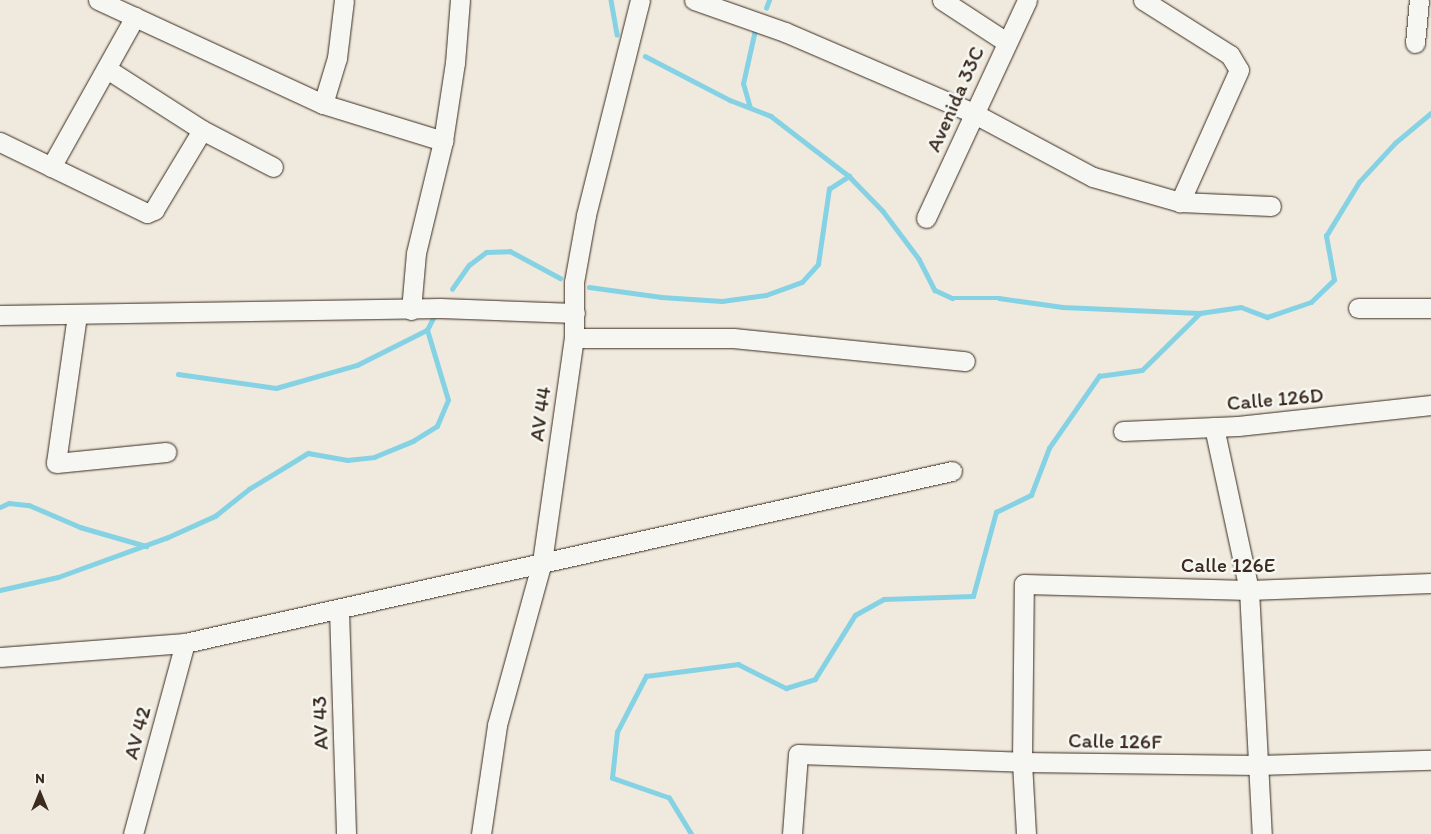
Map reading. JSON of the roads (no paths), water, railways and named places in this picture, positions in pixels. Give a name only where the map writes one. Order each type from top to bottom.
[{"type":"street","points":[[98,0],[323,104],[443,141]]},
{"type":"street","points":[[323,104],[337,58],[344,0]]},
{"type":"street","points":[[411,310],[416,253],[443,141],[455,63],[460,0]]},
{"type":"street","name":"AV 44","points":[[481,834],[498,725],[542,562],[574,338],[574,282],[586,214],[640,0]]},
{"type":"street","points":[[694,0],[785,32],[973,113],[1093,176],[1180,202],[1272,206]]},
{"type":"street","points":[[942,0],[1005,41]]},
{"type":"street","name":"Avenida 33C","points":[[926,218],[1005,41],[1027,0]]},
{"type":"street","points":[[1142,0],[1230,55],[1239,70],[1180,202]]},
{"type":"street","points":[[1415,43],[1419,0]]},
{"type":"street","points":[[51,167],[135,17]]},
{"type":"street","points":[[107,69],[202,130],[273,167]]},
{"type":"street","points":[[0,142],[147,213],[154,210],[202,130]]},
{"type":"street","points":[[0,315],[411,310],[440,308],[575,313]]},
{"type":"street","points":[[1358,308],[1431,308]]},
{"type":"street","points":[[77,315],[56,463],[166,452]]},
{"type":"street","points":[[574,338],[732,338],[965,361]]},
{"type":"street","name":"Calle 126D","points":[[1123,431],[1214,428],[1431,405]]},
{"type":"street","points":[[1214,428],[1249,590],[1262,834]]},
{"type":"street","points":[[0,657],[185,643],[952,471]]},
{"type":"street","name":"Calle 126E","points":[[1022,762],[1024,584],[1249,590],[1431,583]]},
{"type":"street","name":"AV 43","points":[[339,610],[346,834]]},
{"type":"street","name":"AV 42","points":[[133,834],[185,643]]},
{"type":"street","name":"Calle 126F","points":[[792,834],[798,754],[1022,762],[1258,765],[1431,760]]},
{"type":"street","points":[[1022,762],[1026,834]]},
{"type":"waterway","points":[[611,0],[617,34]]},
{"type":"waterway","points":[[766,8],[769,0]]},
{"type":"waterway","points":[[750,108],[743,84],[755,30]]},
{"type":"waterway","points":[[645,56],[730,100],[771,116],[849,176],[883,211],[919,259],[935,290],[952,298],[999,298],[1062,307],[1200,313],[1241,307],[1267,317],[1311,302],[1334,280],[1326,236],[1359,182],[1395,143],[1431,113]]},
{"type":"waterway","points":[[589,287],[661,297],[722,301],[766,295],[802,282],[818,264],[829,189],[849,176]]},
{"type":"waterway","points":[[452,289],[469,265],[486,252],[510,251],[560,278]]},
{"type":"waterway","points":[[691,834],[669,798],[612,778],[617,732],[646,676],[738,664],[786,688],[815,679],[855,615],[884,599],[973,596],[996,512],[1031,495],[1049,448],[1099,376],[1142,370],[1200,313]]},
{"type":"waterway","points":[[0,590],[58,577],[166,538],[215,516],[249,489],[308,453],[347,460],[374,457],[413,441],[437,426],[448,400],[427,330],[434,316]]},
{"type":"waterway","points":[[178,374],[276,388],[357,365],[427,330]]},
{"type":"waterway","points":[[0,507],[9,503],[29,505],[80,527],[146,546]]}]
